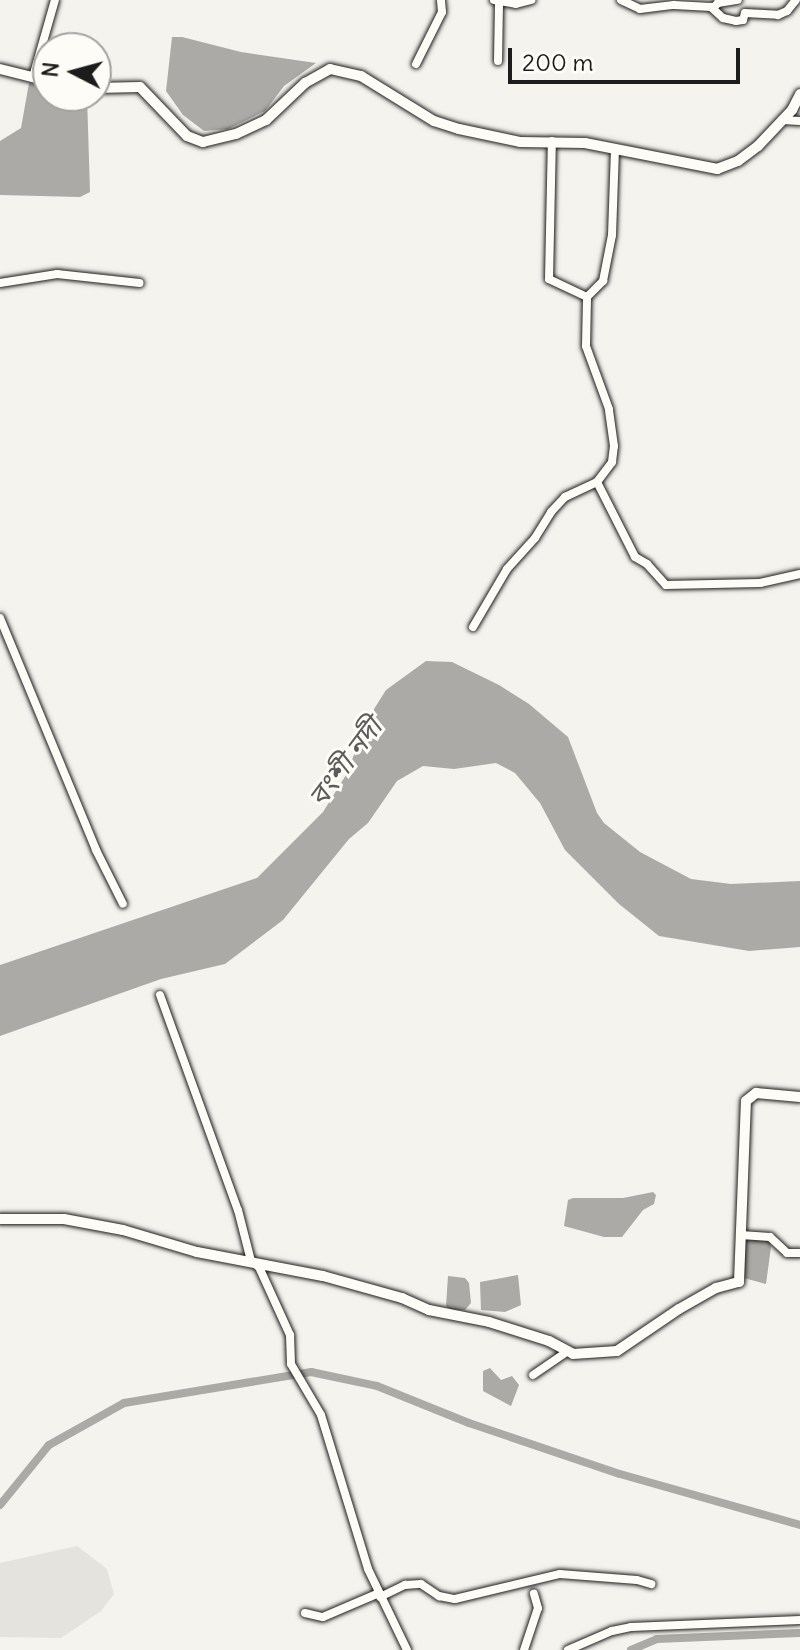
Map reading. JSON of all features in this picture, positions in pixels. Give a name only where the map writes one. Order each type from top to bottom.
[{"type":"street","points":[[46,32],[55,0]]},
{"type":"street","points":[[416,64],[442,12],[441,0]]},
{"type":"street","points":[[498,61],[497,2],[531,0]]},
{"type":"street","points":[[621,0],[640,9],[674,5],[713,8],[723,18],[736,21],[743,20],[745,13],[778,15],[787,11],[796,0]]},
{"type":"street","points":[[713,8],[718,3],[732,4],[738,0]]},
{"type":"street","points":[[0,69],[32,77]]},
{"type":"street","points":[[112,88],[140,87],[187,136],[203,142],[236,134],[266,120],[305,83],[330,69],[361,76],[434,121],[459,129],[510,141],[552,141],[615,149],[717,169],[738,161],[782,120],[800,94]]},
{"type":"street","points":[[782,120],[800,121]]},
{"type":"street","points":[[552,141],[549,279],[587,297]]},
{"type":"street","points":[[473,627],[507,569],[535,538],[551,512],[565,497],[597,482],[612,462],[614,446],[609,409],[586,346],[587,297],[603,281],[612,235],[615,149]]},
{"type":"street","points":[[0,283],[57,274],[140,283]]},
{"type":"street","points":[[597,482],[635,557],[647,564],[666,585],[760,583],[800,574]]},
{"type":"street","points":[[0,618],[4,637],[96,850],[123,904]]},
{"type":"street","points":[[160,995],[238,1210],[251,1261],[259,1267],[290,1335],[294,1370],[321,1415],[368,1569],[407,1650]]},
{"type":"street","points":[[0,1219],[64,1219],[155,1237],[197,1252],[323,1276],[402,1298],[429,1310],[489,1322],[549,1341],[568,1351],[589,1354],[617,1351],[716,1288],[739,1282],[746,1101],[756,1093],[800,1097]]},
{"type":"street","points":[[741,1235],[770,1237],[787,1253],[800,1253]]},
{"type":"street","points":[[533,1375],[568,1351]]},
{"type":"street","points":[[305,1613],[323,1617],[405,1585],[421,1584],[439,1596],[466,1598],[560,1574],[637,1580],[651,1584]]},
{"type":"street","points":[[524,1650],[538,1608],[534,1594]]},
{"type":"street","points":[[568,1650],[589,1639],[631,1627],[800,1620]]},
{"type":"shaded area","points":[[172,37],[241,52],[316,63],[284,86],[265,111],[228,129],[204,131],[183,115],[166,91]]},
{"type":"shaded area","points":[[29,83],[32,83],[32,112],[88,112],[90,192],[80,197],[0,195],[0,141],[21,128]]},
{"type":"shaded area","points":[[426,661],[452,662],[499,685],[529,704],[568,737],[597,813],[604,823],[640,852],[691,879],[731,884],[800,881],[800,947],[749,951],[659,936],[619,904],[565,850],[540,803],[515,773],[496,763],[454,769],[423,766],[397,781],[368,823],[349,839],[283,920],[225,964],[161,979],[0,1036],[0,965],[257,878],[323,812],[346,775],[369,717],[386,690]]},
{"type":"shaded area","points":[[653,1192],[656,1195],[654,1204],[643,1210],[622,1237],[604,1237],[564,1226],[568,1200],[573,1198],[623,1198]]},
{"type":"shaded area","points":[[751,1237],[769,1240],[771,1247],[766,1284],[744,1278],[744,1241]]},
{"type":"shaded area","points":[[518,1275],[521,1305],[505,1312],[481,1310],[480,1282]]},
{"type":"shaded area","points":[[448,1276],[465,1278],[469,1283],[471,1303],[465,1310],[451,1310],[446,1306]]},
{"type":"shaded area","points":[[490,1368],[501,1380],[512,1376],[519,1385],[511,1406],[483,1391],[483,1371]]},
{"type":"shaded area","points":[[77,1546],[107,1569],[114,1594],[101,1611],[61,1638],[0,1637],[0,1563]]},
{"type":"waterway","points":[[0,1505],[49,1445],[124,1403],[311,1372],[377,1386],[469,1423],[620,1474],[800,1525]]},
{"type":"waterway","points":[[631,1650],[657,1639],[800,1633]]},
{"type":"water label","name":"বংশী নদী","points":[[345,762]]}]
